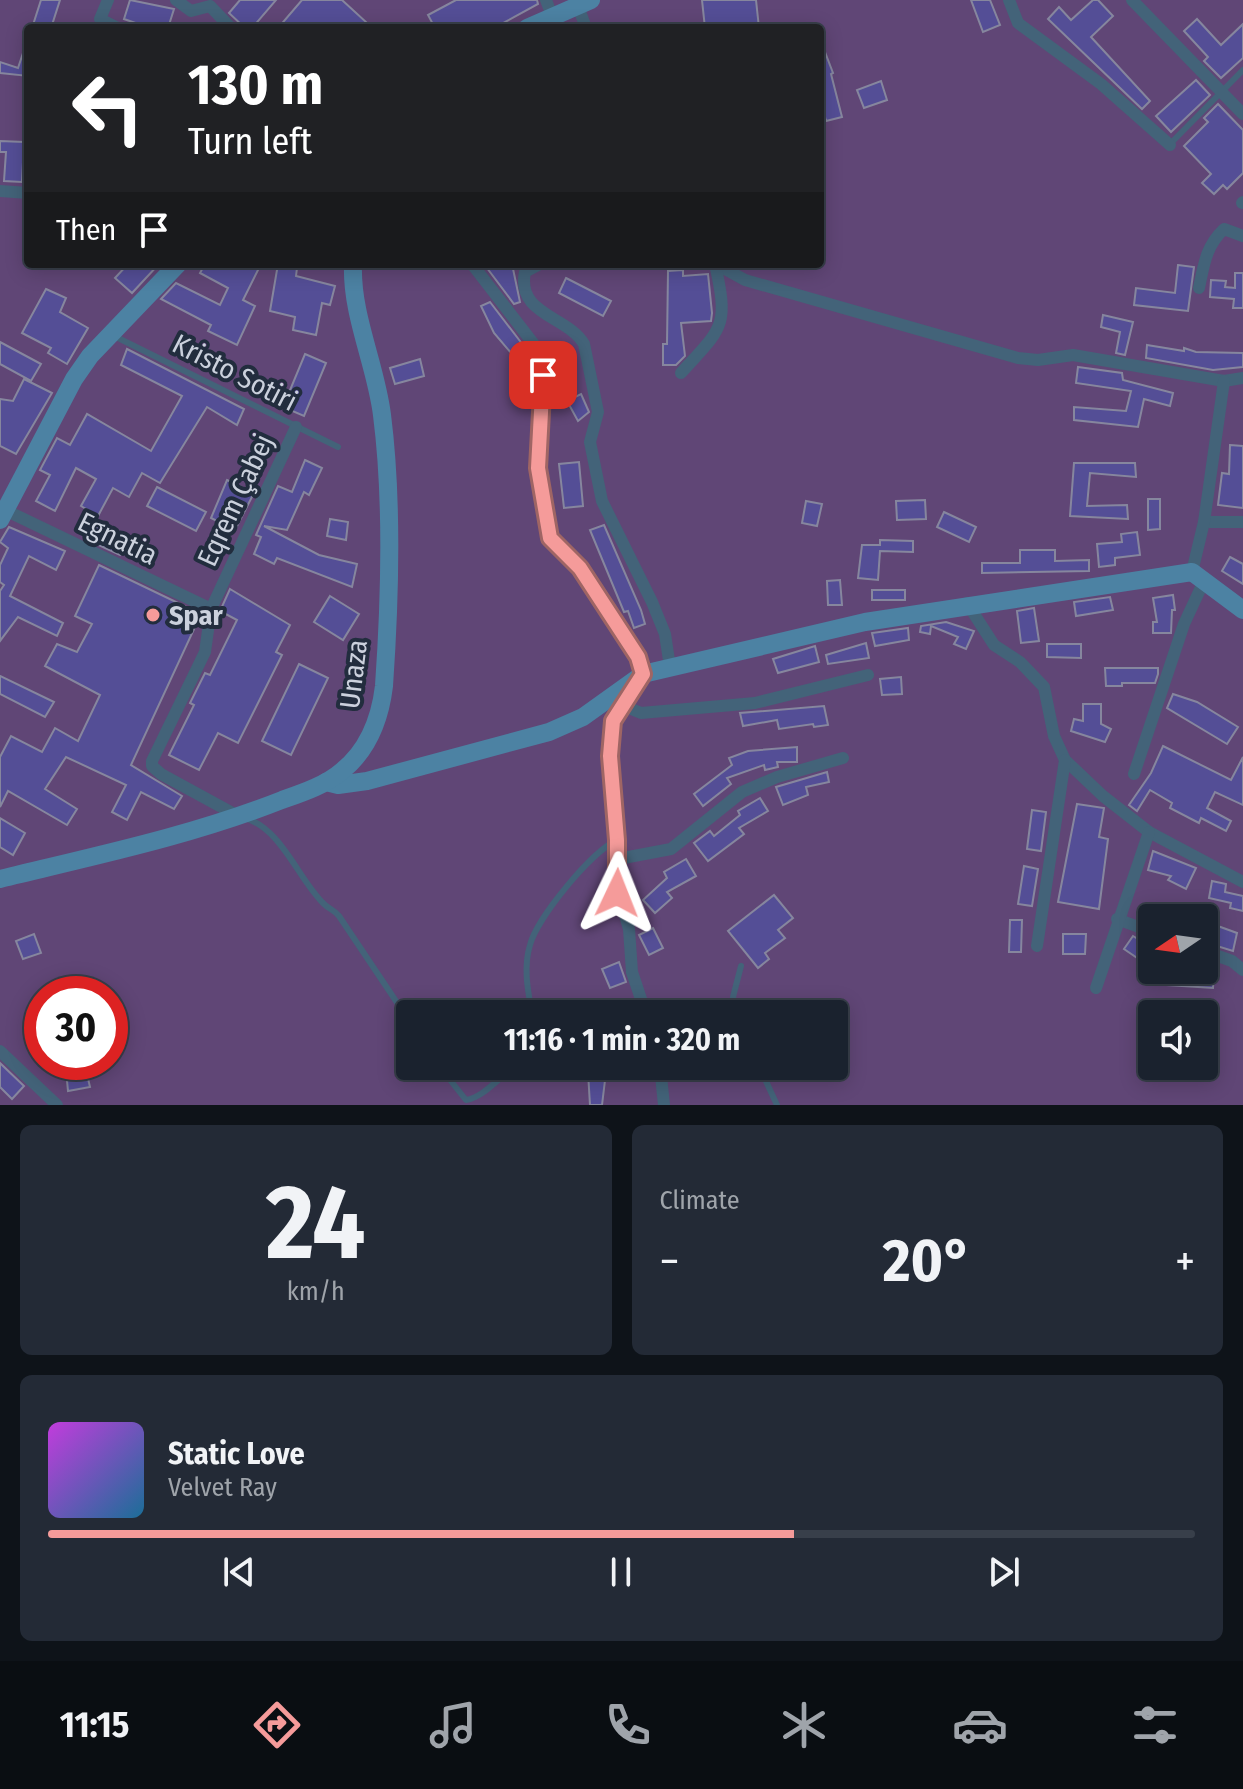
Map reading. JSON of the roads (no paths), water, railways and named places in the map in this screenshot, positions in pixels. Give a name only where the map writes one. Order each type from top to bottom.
[{"type":"main road","points":[[531,24],[549,8],[584,3]]},
{"type":"main road","points":[[3,515],[74,379],[174,268]]},
{"type":"main road","name":"Unaza","points":[[0,878],[99,856],[238,816],[326,782],[353,762],[366,745],[382,708],[386,665],[385,444],[379,399],[354,292],[353,268]]},
{"type":"main road","points":[[326,782],[338,785],[367,781],[549,732],[583,717],[643,674],[865,622],[967,603],[1198,576],[1243,610]]},
{"type":"street","points":[[108,0],[100,19],[110,24]]},
{"type":"street","points":[[176,0],[191,11],[210,6],[227,24]]},
{"type":"street","points":[[1009,0],[1018,23],[1101,84],[1170,145]]},
{"type":"street","points":[[1132,0],[1243,114]]},
{"type":"street","points":[[584,3],[586,24]]},
{"type":"street","points":[[0,191],[24,193]]},
{"type":"street","points":[[1199,288],[1207,249],[1213,239],[1224,229],[1243,236]]},
{"type":"street","points":[[475,268],[533,343],[543,375],[538,468],[550,538],[580,568],[638,657],[643,674],[613,721],[610,756],[618,859],[614,877],[626,915],[632,972],[641,1000]]},
{"type":"street","points":[[532,268],[525,272],[525,291],[535,307],[584,344],[598,412],[590,442],[602,501],[652,602],[665,634],[670,667]]},
{"type":"street","points":[[681,373],[715,336],[722,322],[724,305],[716,268]]},
{"type":"street","points":[[722,268],[745,280],[1006,356],[1038,360],[1073,355],[1224,381],[1243,378]]},
{"type":"street","points":[[1134,774],[1198,576],[1224,381]]},
{"type":"street","name":"Eqrem Çabej","points":[[238,816],[152,766],[205,652],[211,609],[296,427]]},
{"type":"street","name":"Egnatia","points":[[3,515],[211,609]]},
{"type":"street","points":[[1204,522],[1243,522]]},
{"type":"street","points":[[967,603],[994,645],[1020,662],[1044,687],[1054,736],[1065,760],[1103,796],[1149,832],[1243,882]]},
{"type":"street","points":[[624,706],[641,713],[755,703],[868,675]]},
{"type":"street","points":[[618,859],[671,849],[742,792],[777,777],[843,758]]},
{"type":"street","points":[[1037,946],[1065,760]]},
{"type":"street","points":[[1096,988],[1149,832]]},
{"type":"street","points":[[1117,919],[1138,927]]},
{"type":"street","points":[[1218,956],[1232,961],[1243,970]]},
{"type":"street","points":[[0,1051],[57,1105]]},
{"type":"street","points":[[661,1080],[664,1105]]},
{"type":"lane","points":[[1170,145],[1243,70]]},
{"type":"lane","name":"Kristo Sotiri","points":[[112,335],[338,447]]},
{"type":"lane","points":[[238,816],[260,825],[323,903],[339,916],[396,1001]]},
{"type":"lane","points":[[530,1000],[526,972],[533,934],[595,856],[617,840]]},
{"type":"lane","points":[[734,1000],[741,966]]},
{"type":"lane","points":[[450,1080],[466,1100],[479,1097],[495,1080]]},
{"type":"lane","points":[[765,1080],[777,1105]]},
{"type":"place","name":"Spar","points":[[153,615]]}]
